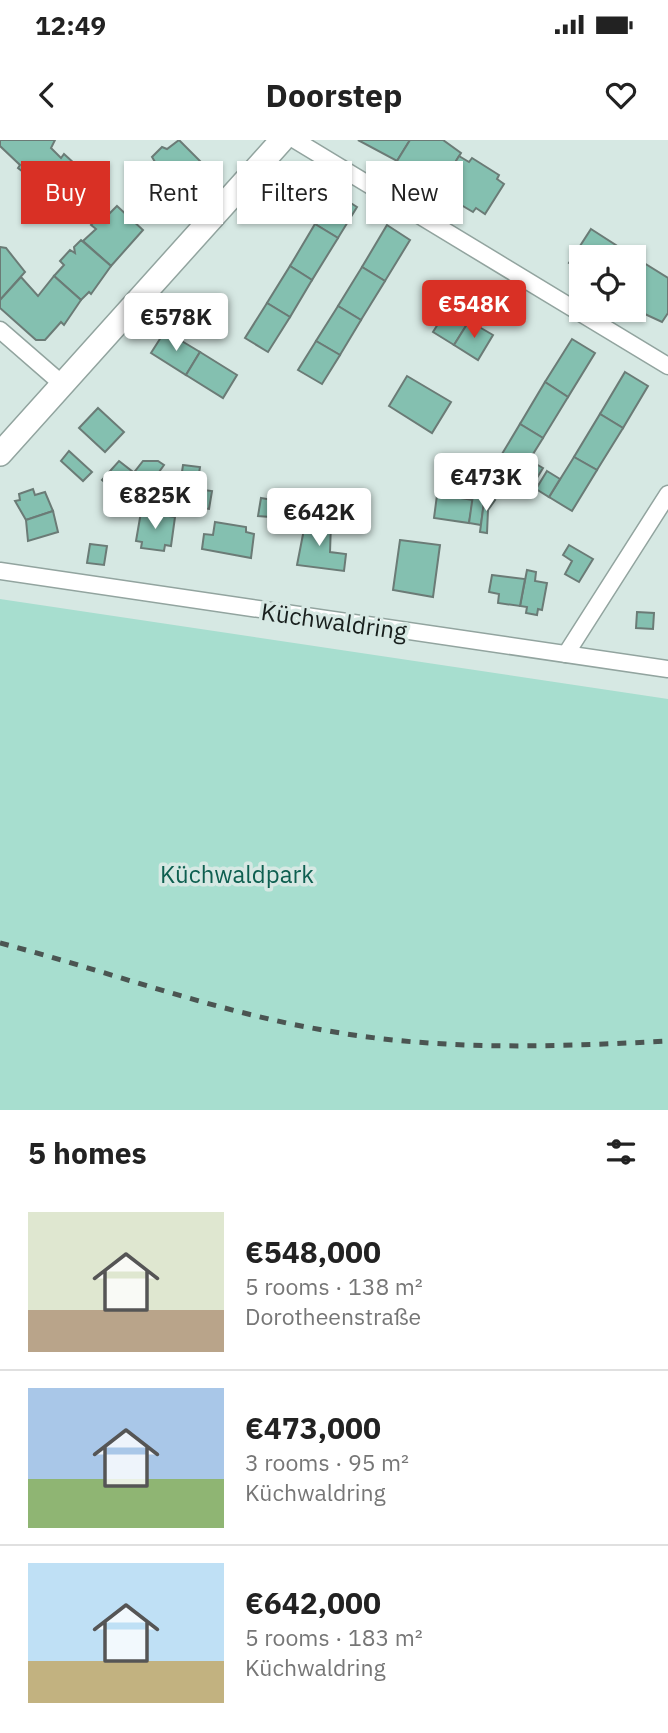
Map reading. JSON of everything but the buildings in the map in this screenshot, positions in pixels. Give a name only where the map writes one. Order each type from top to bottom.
[{"type":"main road","points":[[0,454],[61,383],[192,244],[282,140]]},
{"type":"street","points":[[295,140],[668,366]]},
{"type":"street","points":[[0,330],[61,383]]},
{"type":"street","points":[[566,654],[668,494]]},
{"type":"street","name":"Küchwaldring","points":[[0,571],[271,613],[668,669]]},
{"type":"green space","name":"Küchwaldpark","points":[[0,599],[668,699],[668,1110],[0,1110]]},
{"type":"railway","points":[[0,943],[246,1014],[329,1031],[455,1045],[583,1045],[668,1041]]}]
